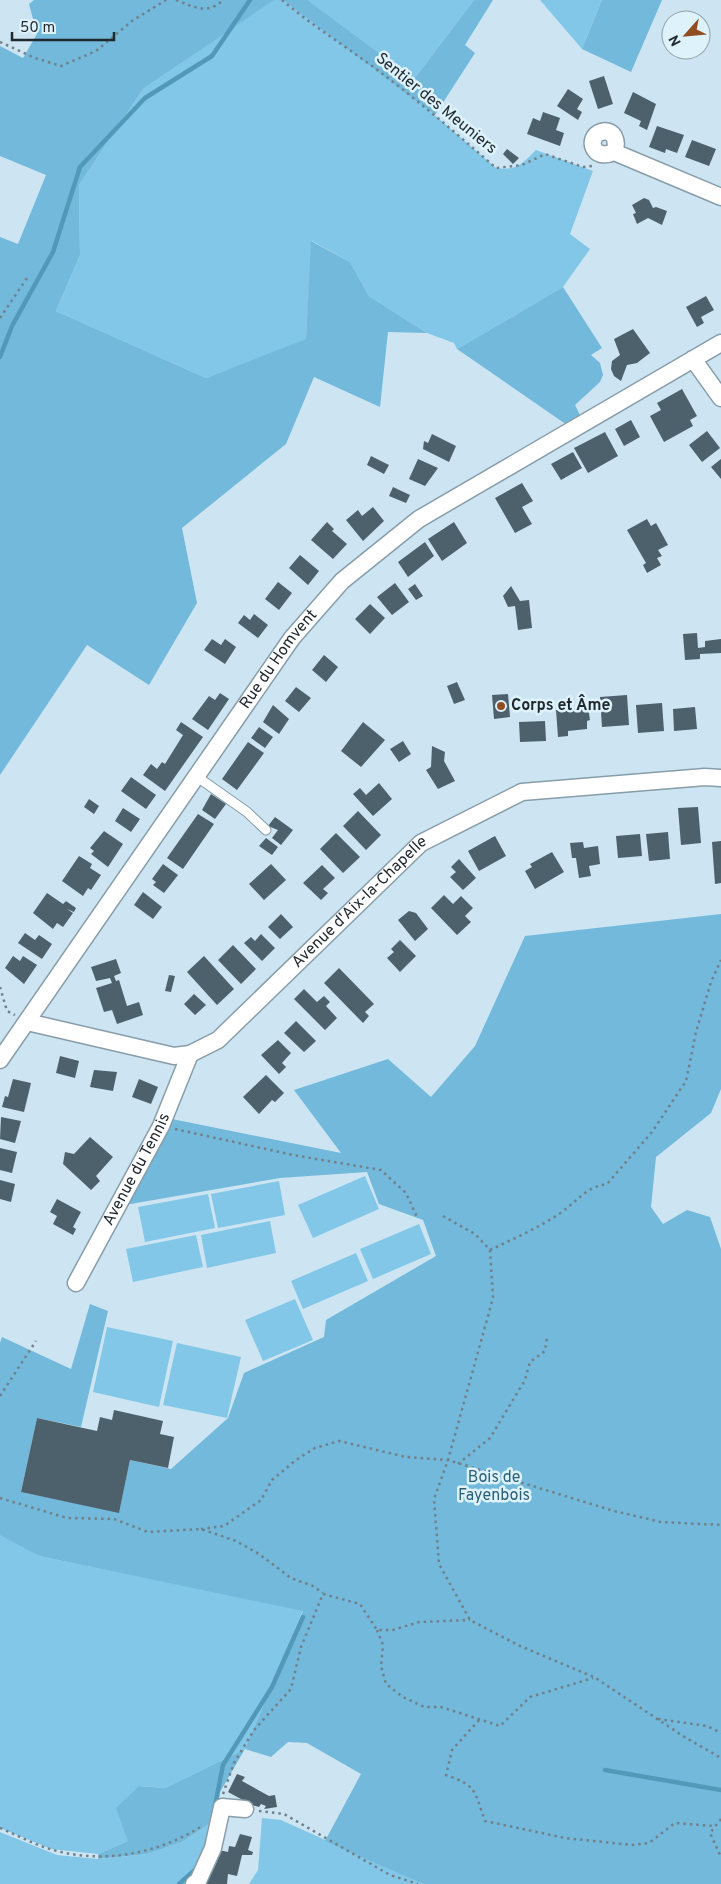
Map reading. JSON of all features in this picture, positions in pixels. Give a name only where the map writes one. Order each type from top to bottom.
[{"type":"street","points":[[614,152],[721,197]]},
{"type":"street","name":"Rue du Homvent","points":[[0,1060],[292,638],[342,581],[419,519],[721,343]]},
{"type":"street","points":[[693,359],[721,398]]},
{"type":"street","name":"Avenue d'Aix-la-Chapelle","points":[[27,1022],[174,1056],[190,1054],[218,1040],[421,843],[522,792],[705,777],[721,778]]},
{"type":"street","name":"Avenue du Tennis","points":[[76,1283],[161,1126],[190,1054]]},
{"type":"street","points":[[194,1884],[198,1881],[213,1848],[222,1807],[245,1809]]},
{"type":"lane","points":[[196,776],[247,812],[266,830]]},
{"type":"path","points":[[0,42],[35,58],[61,66],[96,51],[132,21],[166,0]]},
{"type":"path","points":[[176,0],[201,10],[217,6],[223,0]]},
{"type":"path","name":"Sentier des Meuniers","points":[[282,0],[304,20],[339,42],[400,87],[496,168],[522,165],[545,154],[583,168],[592,166]]},
{"type":"path","points":[[0,318],[27,278]]},
{"type":"path","points":[[490,1250],[560,1214],[576,1198],[594,1186],[607,1184],[652,1132],[686,1081],[703,1007],[721,960]]},
{"type":"path","points":[[0,987],[8,1010],[27,1022]]},
{"type":"path","points":[[161,1126],[293,1155],[381,1170],[406,1193],[417,1217]]},
{"type":"path","points":[[443,1216],[475,1234],[490,1250],[493,1298],[448,1460],[434,1499],[439,1564],[470,1620]]},
{"type":"path","points":[[458,1464],[490,1438],[525,1380],[530,1362],[545,1351],[548,1337]]},
{"type":"path","points":[[0,1396],[36,1341]]},
{"type":"path","points":[[0,1498],[67,1518],[114,1519],[148,1532],[224,1526],[261,1500],[272,1480],[296,1460],[315,1448],[339,1440],[406,1457],[448,1460],[614,1511],[661,1522],[721,1525]]},
{"type":"path","points":[[201,1529],[236,1541],[259,1554],[290,1578],[313,1586],[323,1594],[360,1604],[377,1630],[383,1645],[381,1666],[386,1684],[403,1697],[424,1707],[441,1707],[500,1726],[530,1697],[594,1677]]},
{"type":"path","points":[[222,1807],[223,1793],[234,1763],[254,1730],[291,1689],[301,1647],[323,1594]]},
{"type":"path","points":[[377,1630],[393,1630],[419,1622],[470,1620],[520,1646],[594,1677],[655,1718],[721,1758]]},
{"type":"path","points":[[655,1718],[707,1726],[721,1733]]},
{"type":"path","points":[[479,1720],[452,1750],[446,1775],[467,1782],[473,1788],[485,1821],[565,1838],[632,1845],[649,1843],[675,1823],[714,1826]]},
{"type":"path","points":[[245,1809],[284,1814],[390,1875],[418,1884]]},
{"type":"path","points":[[721,1819],[710,1833],[721,1857]]},
{"type":"path","points":[[0,1828],[51,1849],[98,1856],[148,1852],[182,1839],[203,1826]]},
{"type":"shaded area","points":[[273,0],[283,0],[417,100],[496,168],[503,169],[519,165],[536,150],[593,171],[570,234],[590,249],[563,287],[457,349],[454,343],[427,333],[369,296],[350,262],[312,241],[306,340],[206,378],[56,311],[80,255],[79,185],[143,89]]},
{"type":"shaded area","points":[[308,0],[474,0],[414,79]]},
{"type":"shaded area","points":[[540,0],[602,0],[582,49]]},
{"type":"shaded area","points":[[365,1176],[379,1209],[313,1238],[298,1205]]},
{"type":"shaded area","points":[[279,1181],[285,1215],[218,1228],[211,1194]]},
{"type":"shaded area","points":[[208,1194],[215,1228],[145,1242],[138,1207]]},
{"type":"shaded area","points":[[270,1221],[276,1253],[207,1268],[201,1235]]},
{"type":"shaded area","points":[[419,1224],[431,1254],[373,1279],[360,1249]]},
{"type":"shaded area","points":[[196,1235],[203,1267],[133,1282],[126,1249]]},
{"type":"shaded area","points":[[356,1253],[368,1281],[303,1309],[291,1281]]},
{"type":"shaded area","points":[[295,1299],[313,1340],[263,1361],[245,1320]]},
{"type":"shaded area","points":[[107,1327],[173,1341],[159,1407],[93,1392]]},
{"type":"shaded area","points":[[177,1343],[241,1357],[227,1418],[163,1405]]},
{"type":"shaded area","points":[[0,1534],[39,1556],[303,1610],[245,1749],[165,1788],[139,1786],[128,1841],[98,1854],[51,1849],[0,1828]]},
{"type":"shaded area","points":[[262,1818],[281,1820],[423,1884],[249,1884],[258,1870]]},
{"type":"shaded area","points":[[215,1820],[208,1849],[190,1881],[185,1884],[0,1884],[0,1832],[57,1855],[98,1859],[148,1854],[182,1842]]},
{"type":"green space","points":[[34,0],[274,0],[143,89],[79,185],[80,255],[56,311],[206,378],[306,339],[311,241],[350,262],[369,296],[427,333],[388,332],[380,407],[314,377],[286,444],[182,528],[197,603],[149,685],[87,645],[0,775],[0,237],[18,244],[46,175],[0,156],[0,46],[23,58],[37,34],[29,4]]},
{"type":"green space","points":[[283,0],[308,0],[414,79],[474,0],[493,0],[465,45],[475,53],[435,115]]},
{"type":"green space","points":[[602,0],[662,0],[631,72],[582,49]]},
{"type":"green space","points":[[563,287],[602,348],[591,355],[600,363],[603,375],[600,382],[575,405],[581,417],[567,425],[457,349]]},
{"type":"green space","name":"Bois de Fayenbois","points":[[721,914],[721,1089],[711,1113],[656,1157],[651,1207],[663,1224],[687,1210],[710,1217],[721,1249],[721,1884],[423,1884],[325,1841],[361,1774],[307,1743],[288,1742],[271,1757],[245,1749],[303,1611],[39,1556],[0,1535],[0,1343],[2,1337],[71,1369],[90,1304],[108,1311],[81,1427],[37,1418],[21,1492],[119,1512],[130,1460],[171,1469],[228,1418],[244,1373],[324,1337],[326,1320],[436,1256],[423,1220],[379,1204],[367,1172],[280,1178],[119,1206],[167,1118],[341,1153],[294,1090],[388,1059],[431,1097],[475,1046],[525,936]]},
{"type":"green space","points":[[245,1749],[220,1792],[215,1820],[182,1842],[148,1854],[98,1859],[98,1854],[128,1841],[116,1808],[139,1786],[165,1788]]},
{"type":"building","points":[[604,76],[613,104],[598,109],[589,81]]},
{"type":"building","points":[[568,89],[583,99],[577,109],[582,112],[578,120],[557,106]]},
{"type":"building","points":[[633,92],[656,104],[647,130],[639,126],[641,121],[624,113]]},
{"type":"building","points":[[543,112],[560,118],[556,130],[564,133],[560,146],[527,134],[533,118],[540,121]]},
{"type":"building","points":[[657,126],[684,135],[677,153],[666,149],[665,153],[649,147]]},
{"type":"building","points":[[692,140],[716,149],[709,166],[685,157]]},
{"type":"building","points":[[507,149],[519,158],[513,164],[503,154]]},
{"type":"building","points":[[644,198],[649,200],[653,208],[656,207],[667,211],[662,225],[648,218],[637,224],[633,214],[636,213],[632,205]]},
{"type":"building","points":[[706,296],[714,310],[701,317],[704,323],[697,327],[686,307]]},
{"type":"building","points":[[633,329],[650,353],[637,363],[627,365],[621,381],[614,376],[611,369],[612,361],[620,355],[614,339]]},
{"type":"building","points":[[682,389],[697,416],[690,420],[693,426],[664,442],[650,416],[661,410],[657,403]]},
{"type":"building","points":[[631,420],[640,437],[624,446],[615,429]]},
{"type":"building","points":[[707,431],[720,448],[702,462],[689,445]]},
{"type":"building","points":[[605,432],[618,456],[588,473],[574,448]]},
{"type":"building","points":[[432,434],[456,446],[449,462],[423,449],[424,441],[428,443]]},
{"type":"building","points":[[573,452],[582,468],[561,480],[551,464]]},
{"type":"building","points":[[371,456],[389,465],[384,474],[367,465]]},
{"type":"building","points":[[418,459],[438,468],[425,486],[409,479]]},
{"type":"building","points":[[721,459],[721,479],[711,467]]},
{"type":"building","points":[[522,483],[533,501],[522,507],[532,524],[515,533],[495,498]]},
{"type":"building","points":[[393,487],[410,495],[406,503],[389,496]]},
{"type":"building","points":[[373,507],[384,521],[363,541],[346,520],[358,510],[362,516]]},
{"type":"building","points":[[647,519],[651,526],[656,523],[668,545],[658,550],[662,556],[657,558],[661,565],[647,573],[643,565],[646,563],[627,530]]},
{"type":"building","points":[[327,522],[334,529],[332,531],[347,544],[333,559],[311,540]]},
{"type":"building","points":[[454,522],[467,543],[442,561],[428,539]]},
{"type":"building","points":[[425,542],[434,556],[408,577],[398,562]]},
{"type":"building","points":[[300,555],[319,571],[308,585],[289,568]]},
{"type":"building","points":[[278,582],[292,593],[279,610],[265,599]]},
{"type":"building","points":[[395,583],[409,602],[392,615],[377,597]]},
{"type":"building","points":[[415,584],[423,596],[416,600],[408,589]]},
{"type":"building","points":[[511,586],[520,601],[529,600],[532,628],[518,630],[515,606],[508,607],[503,596]]},
{"type":"building","points":[[370,604],[385,618],[370,634],[355,619]]},
{"type":"building","points":[[254,614],[268,625],[258,638],[238,623],[244,615],[250,620]]},
{"type":"building","points":[[697,633],[698,648],[705,647],[705,641],[721,639],[721,653],[700,654],[700,659],[685,660],[683,634]]},
{"type":"building","points":[[212,639],[221,645],[225,639],[236,647],[225,664],[204,650]]},
{"type":"building","points":[[324,655],[338,667],[326,682],[312,670]]},
{"type":"building","points":[[457,682],[465,700],[454,704],[447,686]]},
{"type":"building","points":[[296,687],[311,698],[299,712],[285,701]]},
{"type":"building","points":[[220,693],[229,699],[208,730],[192,719],[209,696],[215,700]]},
{"type":"building","name":"Corps et Âme","points":[[508,694],[510,717],[494,719],[492,695]]},
{"type":"building","points":[[627,695],[629,725],[602,727],[600,697]]},
{"type":"building","points":[[662,703],[664,731],[638,733],[636,705]]},
{"type":"building","points":[[273,705],[289,719],[279,734],[263,722]]},
{"type":"building","points":[[588,707],[590,720],[587,721],[587,729],[568,731],[568,736],[558,737],[556,710]]},
{"type":"building","points":[[695,707],[697,729],[674,731],[673,709]]},
{"type":"building","points":[[545,721],[546,741],[520,742],[519,722]]},
{"type":"building","points":[[181,722],[203,737],[165,791],[143,775],[151,764],[157,769],[162,762],[165,764],[183,735],[176,730]]},
{"type":"building","points":[[363,722],[385,740],[361,767],[341,751]]},
{"type":"building","points":[[259,727],[273,737],[265,748],[251,738]]},
{"type":"building","points":[[403,741],[411,754],[399,762],[390,749]]},
{"type":"building","points":[[248,742],[264,753],[237,790],[222,779]]},
{"type":"building","points":[[432,746],[445,752],[444,761],[455,781],[438,789],[426,770],[431,767]]},
{"type":"building","points":[[131,777],[156,795],[146,809],[121,791]]},
{"type":"building","points":[[379,783],[392,799],[373,816],[353,794],[360,788],[366,795]]},
{"type":"building","points":[[211,794],[226,804],[215,819],[202,810]]},
{"type":"building","points":[[89,799],[99,806],[94,814],[84,807]]},
{"type":"building","points":[[698,807],[701,843],[681,845],[678,808]]},
{"type":"building","points":[[123,808],[140,819],[131,832],[115,821]]},
{"type":"building","points":[[358,811],[381,835],[366,850],[343,826]]},
{"type":"building","points":[[198,814],[214,824],[183,869],[167,858]]},
{"type":"building","points":[[275,817],[293,830],[281,845],[272,838],[278,830],[268,826]]},
{"type":"building","points":[[104,831],[123,844],[108,867],[91,854],[94,851],[90,848]]},
{"type":"building","points":[[668,832],[670,859],[649,861],[646,834]]},
{"type":"building","points":[[336,833],[360,857],[343,873],[320,849]]},
{"type":"building","points":[[640,834],[642,856],[618,858],[616,836]]},
{"type":"building","points":[[495,836],[506,856],[479,871],[468,851]]},
{"type":"building","points":[[266,838],[278,847],[272,855],[259,846]]},
{"type":"building","points":[[721,841],[721,883],[715,884],[712,842]]},
{"type":"building","points":[[583,842],[584,848],[598,846],[600,864],[589,866],[591,876],[579,878],[576,858],[572,858],[570,843]]},
{"type":"building","points":[[552,852],[564,872],[535,889],[525,871],[532,867],[530,864]]},
{"type":"building","points":[[79,856],[92,864],[90,868],[101,875],[91,890],[88,888],[83,896],[62,881]]},
{"type":"building","points":[[459,859],[476,878],[463,890],[450,877],[456,872],[451,867]]},
{"type":"building","points":[[163,864],[178,875],[164,893],[153,885],[156,882],[152,879]]},
{"type":"building","points":[[271,864],[286,880],[264,900],[249,884]]},
{"type":"building","points":[[322,865],[335,878],[323,889],[328,893],[321,900],[303,883]]},
{"type":"building","points":[[143,892],[162,907],[153,919],[134,905]]},
{"type":"building","points":[[47,893],[63,904],[66,901],[76,908],[74,912],[67,909],[73,913],[63,927],[57,923],[53,929],[33,913]]},
{"type":"building","points":[[444,895],[453,904],[461,896],[473,908],[465,916],[471,922],[457,935],[431,908]]},
{"type":"building","points":[[409,911],[416,913],[428,929],[415,941],[398,920]]},
{"type":"building","points":[[281,914],[293,927],[280,939],[268,927]]},
{"type":"building","points":[[25,933],[35,940],[39,935],[52,944],[42,959],[18,943]]},
{"type":"building","points":[[261,934],[275,948],[262,961],[244,943],[251,937],[255,941]]},
{"type":"building","points":[[400,940],[416,956],[400,972],[387,958],[394,952],[391,949]]},
{"type":"building","points":[[233,945],[256,969],[241,984],[218,960]]},
{"type":"building","points":[[13,956],[20,961],[23,956],[37,965],[24,984],[5,968]]},
{"type":"building","points":[[204,956],[234,989],[217,1005],[187,972]]},
{"type":"building","points":[[116,959],[121,973],[114,976],[116,981],[119,980],[127,1006],[139,1002],[143,1015],[117,1024],[112,1010],[104,1012],[96,988],[112,983],[110,978],[96,981],[91,967]]},
{"type":"building","points":[[339,968],[374,1004],[365,1012],[369,1016],[363,1023],[324,983]]},
{"type":"building","points":[[169,975],[175,976],[171,992],[165,991]]},
{"type":"building","points":[[304,989],[317,1002],[324,996],[330,1002],[326,1006],[337,1018],[325,1030],[294,999]]},
{"type":"building","points":[[194,994],[206,1005],[195,1015],[184,1004]]},
{"type":"building","points":[[296,1021],[316,1041],[304,1052],[284,1033]]},
{"type":"building","points":[[278,1040],[291,1053],[282,1063],[286,1067],[279,1074],[261,1055]]},
{"type":"building","points":[[60,1056],[79,1061],[75,1078],[56,1073]]},
{"type":"building","points":[[94,1070],[117,1072],[113,1091],[90,1087]]},
{"type":"building","points":[[266,1075],[284,1093],[275,1102],[272,1100],[259,1114],[243,1097]]},
{"type":"building","points":[[13,1079],[31,1083],[24,1112],[2,1107],[5,1096],[8,1097]]},
{"type":"building","points":[[139,1079],[158,1087],[151,1104],[132,1097]]},
{"type":"building","points":[[1,1117],[21,1121],[15,1143],[0,1139]]},
{"type":"building","points":[[90,1137],[113,1157],[96,1176],[100,1181],[91,1190],[63,1164],[65,1152],[74,1154]]},
{"type":"building","points":[[0,1148],[17,1152],[12,1173],[0,1170]]},
{"type":"building","points":[[0,1180],[15,1184],[11,1202],[0,1199]]},
{"type":"building","points":[[57,1199],[81,1212],[73,1227],[76,1229],[73,1235],[53,1224],[57,1216],[50,1212]]},
{"type":"building","points":[[114,1410],[163,1421],[160,1434],[174,1437],[168,1468],[130,1460],[119,1513],[21,1492],[37,1418],[97,1431],[100,1417],[112,1420]]},
{"type":"building","points":[[237,1774],[245,1777],[242,1781],[269,1796],[275,1795],[277,1807],[264,1809],[266,1806],[261,1804],[259,1807],[252,1805],[228,1792]]},
{"type":"building","points":[[240,1834],[252,1837],[248,1850],[253,1852],[252,1855],[242,1855],[237,1876],[228,1874],[227,1884],[203,1884],[213,1869],[219,1850],[228,1852],[229,1846],[235,1847]]},
{"type":"waterway","points":[[0,357],[12,326],[53,252],[80,167],[145,98],[212,56],[250,0]]},
{"type":"waterway","points":[[215,1806],[223,1765],[272,1687],[303,1617]]},
{"type":"waterway","points":[[605,1770],[721,1790]]},
{"type":"waterway","points":[[179,1884],[197,1868]]},
{"type":"place","name":"Corps et Âme","points":[[501,706]]}]
